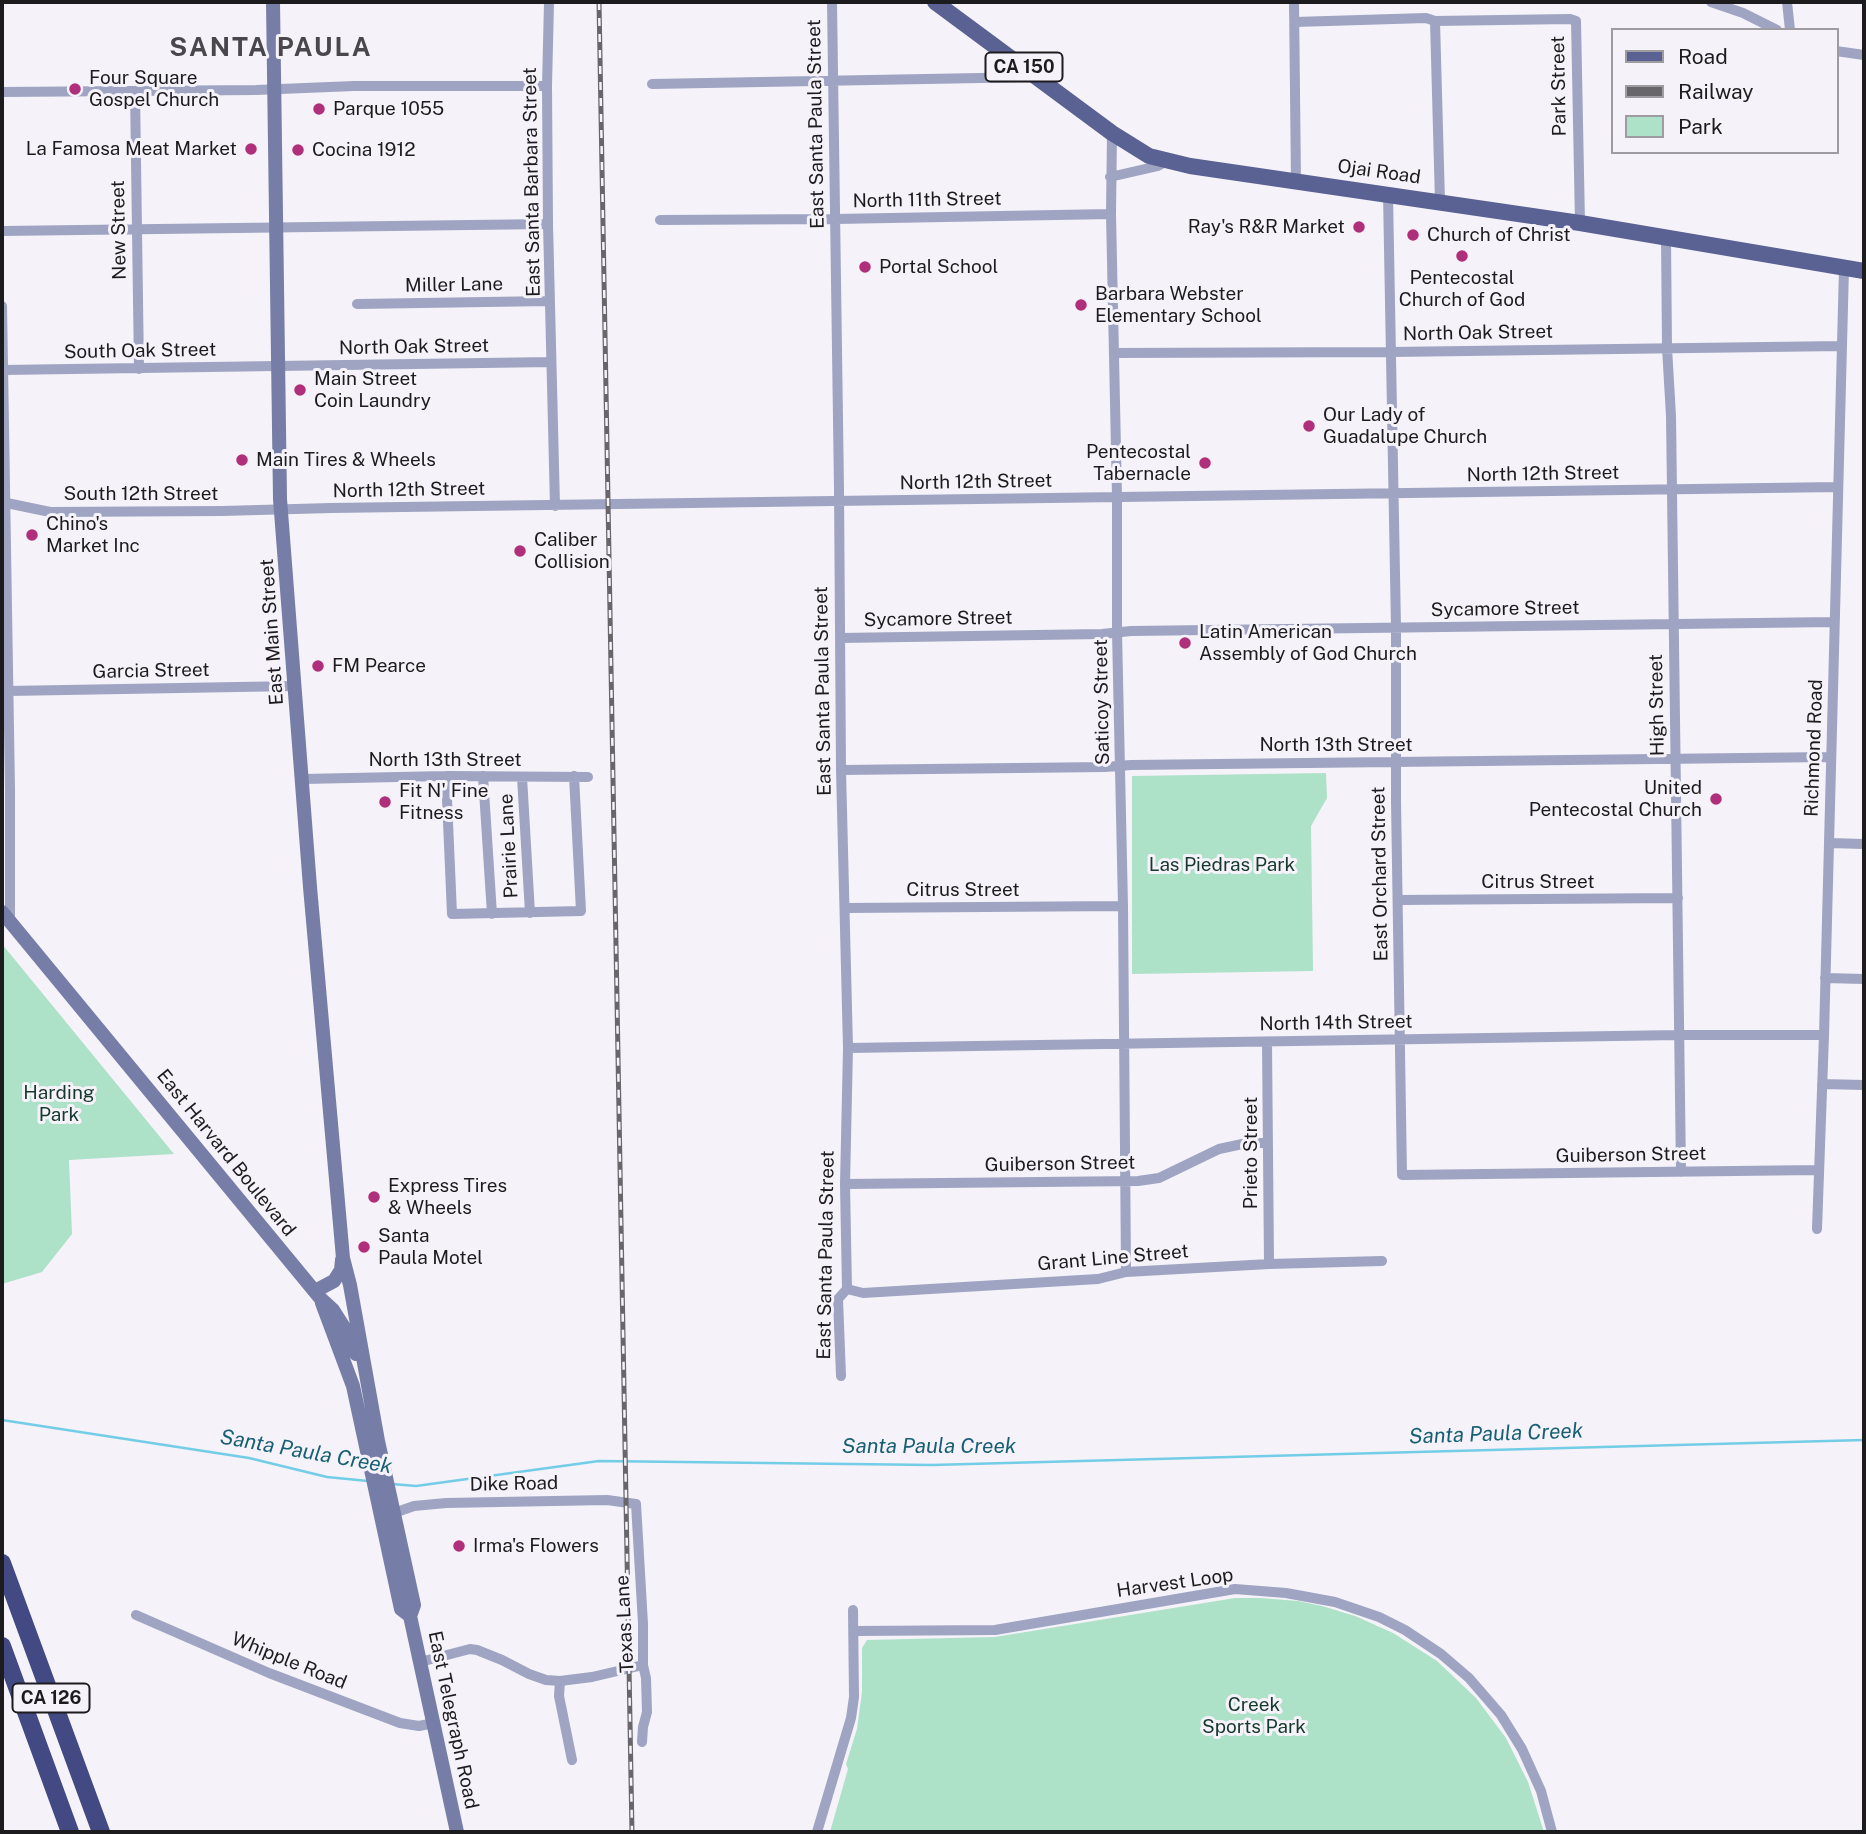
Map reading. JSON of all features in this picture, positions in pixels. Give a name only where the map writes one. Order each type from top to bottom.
[{"type":"highway","name":"CA 126","points":[[2,1563],[101,1832]]},
{"type":"highway","name":"CA 126","points":[[2,1646],[70,1832]]},
{"type":"main road","name":"Ojai Road","points":[[935,2],[1112,133],[1149,156],[1296,182],[1580,223],[1864,271]]},
{"type":"street","name":"East Main Street","points":[[274,2],[282,510],[321,1021],[343,1258],[356,1319]]},
{"type":"street","name":"East Santa Barbara Street","points":[[549,2],[548,224],[555,506]]},
{"type":"street","name":"East Santa Paula Street","points":[[832,2],[841,771],[848,1048],[845,1184],[847,1289],[838,1298],[841,1376]]},
{"type":"street","points":[[1294,2],[1296,182]]},
{"type":"street","points":[[1711,2],[1743,13],[1773,28]]},
{"type":"street","points":[[1787,2],[1790,28]]},
{"type":"street","name":"Park Street","points":[[1295,22],[1426,19],[1576,21],[1580,223]]},
{"type":"street","points":[[1435,21],[1440,202]]},
{"type":"street","points":[[1838,51],[1864,55]]},
{"type":"street","points":[[652,84],[1039,77]]},
{"type":"street","points":[[2,92],[354,86],[547,86]]},
{"type":"street","name":"New Street","points":[[135,91],[139,369]]},
{"type":"street","name":"Saticoy Street","points":[[1112,133],[1110,177],[1123,906],[1126,1272]]},
{"type":"street","points":[[1110,177],[1158,166],[1167,161]]},
{"type":"street","name":"East Orchard Street","points":[[1388,194],[1402,1175]]},
{"type":"street","name":"North 11th Street","points":[[660,220],[1111,214]]},
{"type":"street","points":[[2,231],[548,224]]},
{"type":"street","name":"High Street","points":[[1666,237],[1671,416],[1681,1172]]},
{"type":"street","name":"Richmond Road","points":[[1817,1228],[1844,268]]},
{"type":"street","name":"Miller Lane","points":[[357,304],[550,302]]},
{"type":"street","points":[[2,306],[5,677],[8,691],[6,917]]},
{"type":"street","name":"North Oak Street","points":[[1114,354],[1842,346]]},
{"type":"street","name":"North Oak Street","points":[[278,366],[551,362]]},
{"type":"street","name":"South Oak Street","points":[[3,370],[278,366]]},
{"type":"street","name":"North 12th Street","points":[[282,510],[1838,487]]},
{"type":"street","name":"South 12th Street","points":[[3,502],[50,512],[282,510]]},
{"type":"street","name":"Sycamore Street","points":[[840,638],[1834,622]]},
{"type":"street","name":"Garcia Street","points":[[8,691],[295,686]]},
{"type":"street","name":"North 13th Street","points":[[841,771],[1831,757]]},
{"type":"street","points":[[446,776],[452,914],[581,911],[574,776]]},
{"type":"street","points":[[483,776],[492,914]]},
{"type":"street","name":"Prairie Lane","points":[[522,777],[530,914]]},
{"type":"street","name":"North 13th Street","points":[[303,779],[588,777]]},
{"type":"street","points":[[1829,843],[1864,844]]},
{"type":"street","name":"Citrus Street","points":[[1398,900],[1678,898]]},
{"type":"street","name":"Citrus Street","points":[[845,908],[1123,906]]},
{"type":"street","name":"East Harvard Boulevard","points":[[6,917],[332,1310],[351,1340],[359,1366],[372,1442]]},
{"type":"street","points":[[1825,978],[1864,979]]},
{"type":"street","name":"North 14th Street","points":[[848,1048],[1824,1035]]},
{"type":"street","name":"Prieto Street","points":[[1267,1042],[1269,1264]]},
{"type":"street","points":[[1822,1084],[1864,1085]]},
{"type":"street","name":"Guiberson Street","points":[[845,1184],[1124,1181],[1159,1178],[1219,1149],[1247,1143],[1268,1143]]},
{"type":"street","name":"Guiberson Street","points":[[1402,1175],[1818,1170]]},
{"type":"street","points":[[318,1295],[334,1281],[341,1270],[343,1258]]},
{"type":"street","name":"Grant Line Street","points":[[847,1289],[863,1293],[1084,1280],[1126,1272],[1382,1261]]},
{"type":"street","name":"East Telegraph Road","points":[[356,1319],[372,1442],[414,1605],[410,1616],[457,1832]]},
{"type":"street","name":"Dike Road","points":[[389,1507],[446,1503],[607,1500],[636,1504]]},
{"type":"street","name":"Texas Lane","points":[[636,1504],[647,1712],[642,1742]]},
{"type":"street","name":"Harvest Loop","points":[[855,1631],[995,1630],[1235,1590],[1286,1593],[1335,1602],[1379,1617],[1405,1630],[1441,1654],[1469,1678],[1501,1715],[1522,1749],[1541,1791],[1552,1832]]},
{"type":"street","points":[[817,1832],[851,1717],[854,1697],[853,1610]]},
{"type":"street","name":"Whipple Road","points":[[136,1615],[268,1673],[400,1723],[419,1726],[434,1723]]},
{"type":"street","points":[[420,1662],[470,1649],[502,1660],[529,1674],[559,1681],[592,1677],[643,1665]]},
{"type":"street","points":[[559,1681],[559,1696],[572,1760]]},
{"type":"green space","name":"Las Piedras Park","points":[[1326,773],[1327,798],[1311,826],[1313,971],[1132,974],[1132,776]]},
{"type":"green space","name":"Harding Park","points":[[2,944],[174,1154],[69,1160],[72,1234],[42,1272],[2,1284]]},
{"type":"green space","name":"Creek Sports Park","points":[[1235,1598],[1298,1601],[1355,1616],[1393,1633],[1437,1661],[1476,1698],[1506,1738],[1528,1782],[1544,1832],[830,1832],[857,1729],[862,1692],[862,1648],[867,1640],[995,1637]]},
{"type":"waterway","name":"Santa Paula Creek","points":[[2,1420],[249,1458],[327,1477],[368,1481]]},
{"type":"waterway","name":"Santa Paula Creek","points":[[392,1484],[416,1486],[599,1461],[932,1465],[1864,1440]]},
{"type":"railway","points":[[599,2],[632,1832]]},
{"type":"place","name":"Four Square Gospel Church","points":[[75,89]]},
{"type":"place","name":"Parque 1055","points":[[319,109]]},
{"type":"place","name":"La Famosa Meat Market","points":[[251,149]]},
{"type":"place","name":"Cocina 1912","points":[[298,150]]},
{"type":"place","name":"Ray's R&R Market","points":[[1359,227]]},
{"type":"place","name":"Church of Christ","points":[[1413,235]]},
{"type":"place","name":"Pentecostal Church of God","points":[[1462,256]]},
{"type":"place","name":"Portal School","points":[[865,267]]},
{"type":"place","name":"Barbara Webster Elementary School","points":[[1081,305]]},
{"type":"place","name":"Main Street Coin Laundry","points":[[300,390]]},
{"type":"place","name":"Our Lady of Guadalupe Church","points":[[1309,426]]},
{"type":"place","name":"Main Tires & Wheels","points":[[242,460]]},
{"type":"place","name":"Pentecostal Tabernacle","points":[[1205,463]]},
{"type":"place","name":"Chino's Market Inc","points":[[32,535]]},
{"type":"place","name":"Caliber Collision","points":[[520,551]]},
{"type":"place","name":"Latin American Assembly of God Church","points":[[1185,643]]},
{"type":"place","name":"FM Pearce","points":[[318,666]]},
{"type":"place","name":"United Pentecostal Church","points":[[1716,799]]},
{"type":"place","name":"Fit N' Fine Fitness","points":[[385,802]]},
{"type":"place","name":"Express Tires & Wheels","points":[[374,1197]]},
{"type":"place","name":"Santa Paula Motel","points":[[364,1247]]},
{"type":"place","name":"Irma's Flowers","points":[[459,1546]]},
{"type":"district","name":"SANTA PAULA","points":[[271,48]]}]
